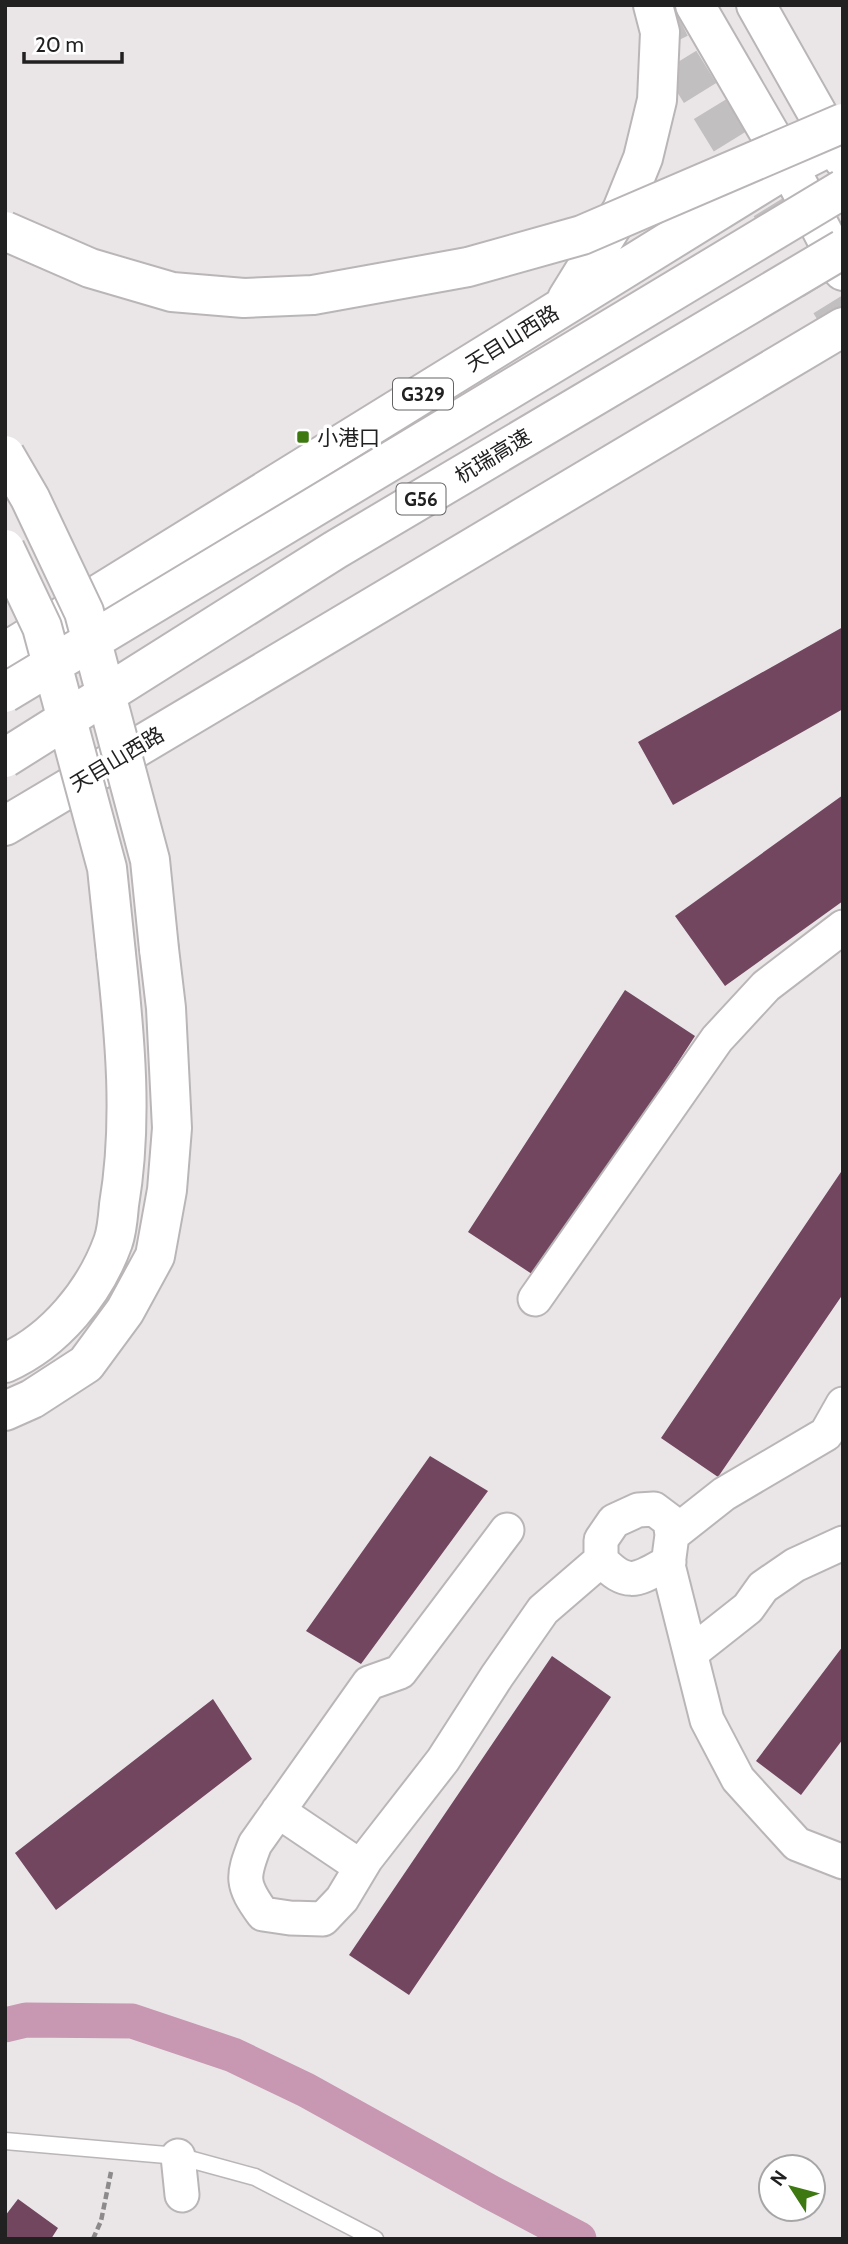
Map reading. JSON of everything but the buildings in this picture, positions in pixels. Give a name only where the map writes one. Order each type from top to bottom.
[{"type":"highway","points":[[561,308],[622,210],[643,158],[657,100],[660,32],[653,5]]},
{"type":"highway","points":[[695,5],[789,167],[843,271]]},
{"type":"highway","points":[[5,231],[90,268],[173,292],[244,298],[313,295],[468,267],[582,235],[841,141],[756,5]]},
{"type":"highway","name":"天目山西路","points":[[5,652],[789,167],[841,141]]},
{"type":"highway","name":"G56","points":[[5,693],[843,189]]},
{"type":"highway","name":"杭瑞高速","points":[[5,758],[335,550],[843,249]]},
{"type":"highway","name":"天目山西路","points":[[5,826],[843,327]]},
{"type":"highway","points":[[5,455],[30,498],[84,612],[150,860],[166,1007],[172,1128],[167,1190],[155,1256],[125,1311],[86,1364],[32,1399],[5,1411]]},
{"type":"highway","points":[[5,549],[42,627],[107,868],[122,1011],[128,1127],[124,1180],[114,1241],[89,1290],[55,1331],[5,1363]]},
{"type":"street","points":[[535,1299],[717,1039],[766,986],[843,927]]},
{"type":"street","points":[[843,1404],[826,1434],[724,1494],[670,1548],[638,1579],[616,1576],[601,1560],[601,1540],[614,1521],[638,1510],[654,1509],[670,1521],[670,1548],[707,1720],[738,1779],[797,1844],[843,1862]]},
{"type":"street","points":[[507,1530],[400,1672],[369,1684],[255,1844],[245,1870],[248,1894],[263,1914],[323,1919],[342,1899],[361,1867],[436,1770],[497,1675],[544,1610],[601,1560]]},
{"type":"street","points":[[691,1653],[748,1608],[763,1587],[795,1565],[843,1543]]},
{"type":"street","points":[[278,1811],[361,1867]]},
{"type":"street","points":[[178,2156],[182,2195]]},
{"type":"lane","points":[[5,2141],[178,2156],[255,2177],[375,2239]]},
{"type":"path","points":[[93,2239],[101,2221],[115,2150]]},
{"type":"waterway","points":[[5,2025],[26,2020],[132,2021],[233,2055],[306,2090],[579,2239]]},
{"type":"tunnel","points":[[654,10],[673,49],[843,325]]},
{"type":"place","name":"小港口","points":[[303,437]]}]
